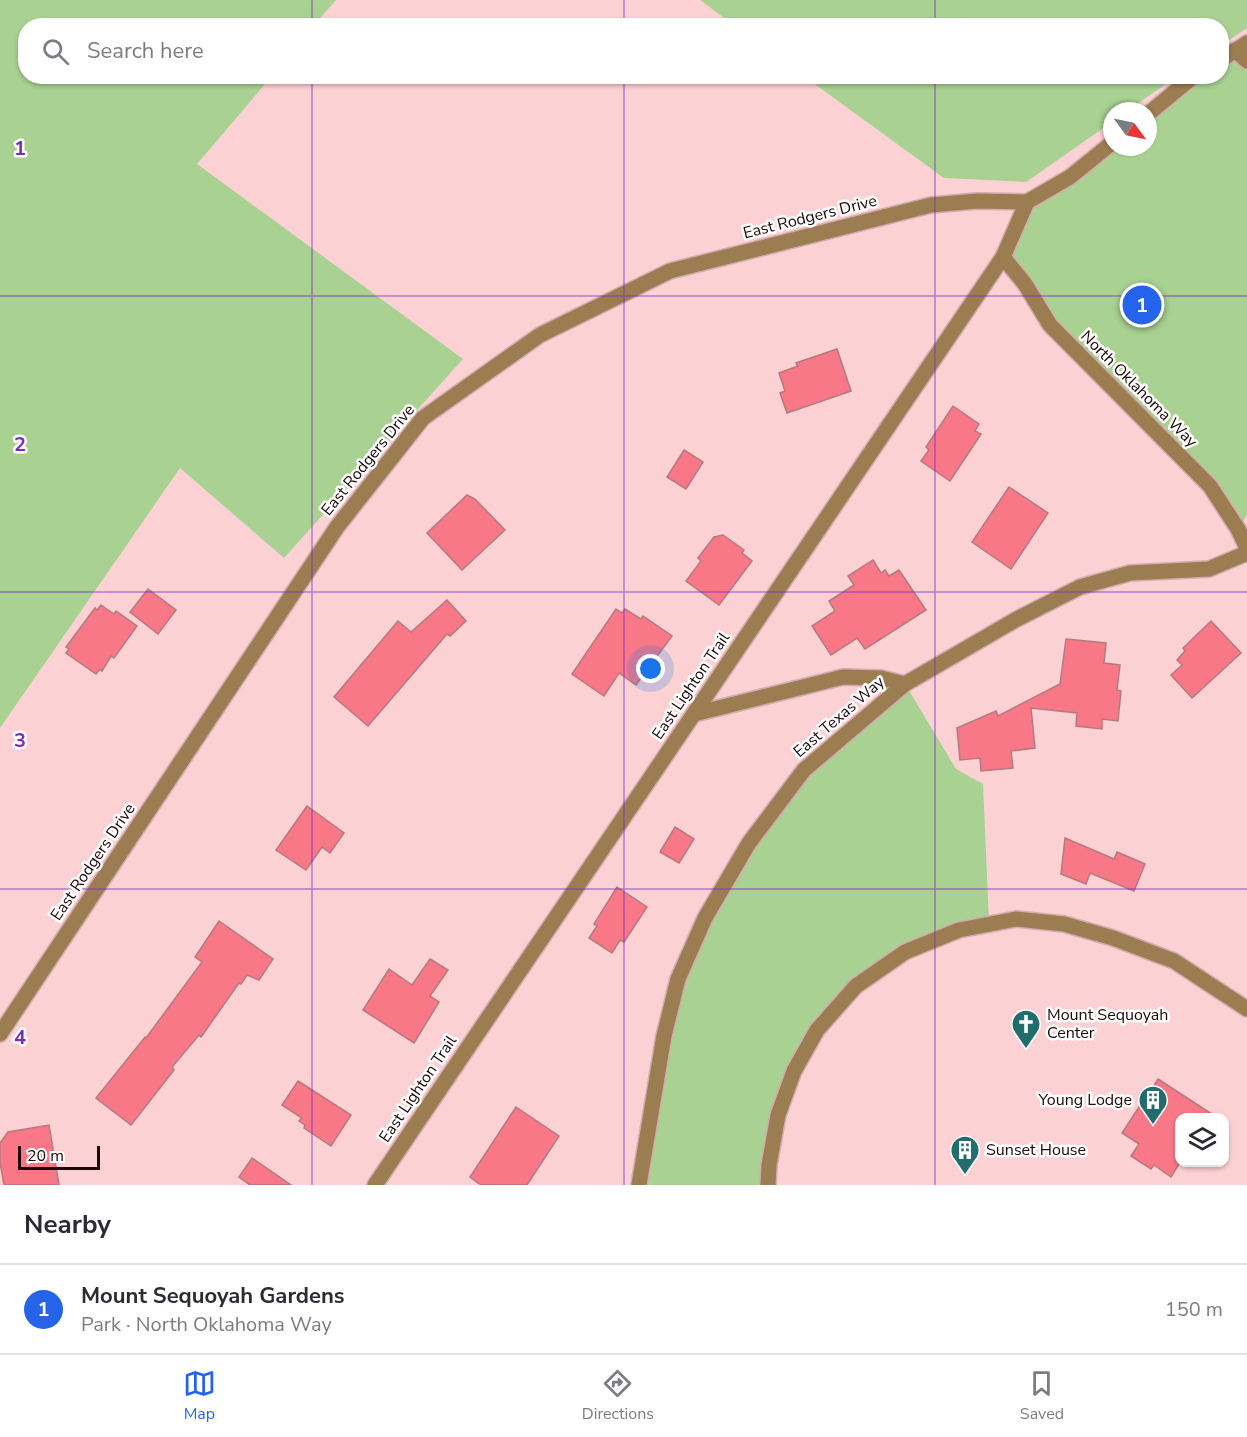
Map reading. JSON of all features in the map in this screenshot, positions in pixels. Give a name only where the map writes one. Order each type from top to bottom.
[{"type":"street","points":[[1241,47],[1247,61]]},
{"type":"street","points":[[1157,107],[1184,84]]},
{"type":"street","points":[[1027,202],[1070,177],[1103,150]]},
{"type":"street","name":"East Rodgers Drive","points":[[0,1034],[337,527],[423,418],[540,335],[670,271],[931,205],[977,201],[1027,202]]},
{"type":"street","name":"East Lighton Trail","points":[[375,1185],[1002,257],[1027,202]]},
{"type":"street","name":"North Oklahoma Way","points":[[1002,257],[1025,284],[1050,325],[1210,486],[1238,529],[1247,548]]},
{"type":"street","name":"East Texas Way","points":[[639,1185],[664,1035],[678,980],[705,918],[750,843],[804,770],[904,684],[1017,619],[1080,587],[1130,573],[1209,569],[1247,553]]},
{"type":"street","points":[[694,714],[843,677],[881,678],[904,684]]},
{"type":"street","points":[[768,1185],[769,1165],[778,1115],[794,1071],[817,1030],[856,986],[905,952],[958,930],[1016,919],[1064,924],[1113,938],[1174,961],[1247,1009]]},
{"type":"green space","points":[[0,0],[336,0],[320,18],[18,18],[18,84],[265,84],[197,164],[463,359],[284,558],[180,468],[0,728]]},
{"type":"green space","points":[[700,0],[1247,0],[1247,28],[1229,40],[1229,18],[724,18]]},
{"type":"green space","points":[[1235,50],[1247,61],[1247,515],[1238,529],[1209,486],[1050,325],[1003,257],[1027,202],[1103,153],[1103,156],[1157,156],[1157,107],[1185,84],[1229,84],[1229,54]]},
{"type":"green space","points":[[815,84],[1166,84],[1140,102],[1103,102],[1103,128],[1026,182],[944,178]]},
{"type":"green space","points":[[905,684],[956,769],[983,784],[989,924],[905,952],[856,986],[794,1071],[768,1185],[639,1185],[664,1035],[705,918],[804,770]]},
{"type":"building","points":[[837,349],[851,391],[787,413],[780,393],[785,391],[779,373],[798,366],[796,363]]},
{"type":"building","points":[[953,406],[979,424],[975,431],[981,434],[950,481],[921,461],[929,450],[926,447]]},
{"type":"building","points":[[684,450],[703,462],[686,489],[667,477]]},
{"type":"building","points":[[1009,487],[1048,513],[1011,569],[972,542]]},
{"type":"building","points":[[467,495],[475,499],[505,530],[462,570],[427,533]]},
{"type":"building","points":[[723,535],[744,550],[742,553],[752,561],[719,605],[686,581],[701,561],[698,558],[714,537]]},
{"type":"building","points":[[873,560],[881,573],[885,570],[889,576],[899,570],[926,610],[865,649],[857,638],[831,655],[812,626],[835,611],[829,601],[854,585],[848,576]]},
{"type":"building","points":[[148,589],[176,610],[158,634],[130,612]]},
{"type":"building","points":[[447,600],[466,621],[450,636],[447,634],[368,726],[334,697],[398,621],[411,632]]},
{"type":"building","points":[[101,605],[114,614],[116,611],[137,626],[114,658],[111,656],[102,671],[100,669],[96,674],[66,653],[69,649],[66,647],[95,608],[97,610]]},
{"type":"building","points":[[616,609],[622,613],[625,609],[641,619],[643,616],[672,636],[636,685],[619,673],[604,696],[572,674]]},
{"type":"building","points":[[1211,621],[1241,653],[1192,698],[1171,675],[1182,665],[1177,660],[1185,651],[1183,648]]},
{"type":"building","points":[[1066,639],[1106,643],[1104,663],[1120,665],[1117,690],[1121,691],[1118,721],[1102,719],[1102,729],[1076,726],[1077,713],[1031,708],[1035,748],[1011,751],[1013,768],[981,771],[980,758],[960,760],[957,728],[996,711],[998,716],[1060,684]]},
{"type":"building","points":[[307,806],[344,833],[330,853],[322,847],[306,870],[276,850]]},
{"type":"building","points":[[675,827],[694,839],[679,863],[660,852]]},
{"type":"building","points":[[1065,838],[1114,859],[1117,852],[1145,864],[1134,891],[1090,873],[1086,884],[1061,874]]},
{"type":"building","points":[[617,887],[647,907],[624,942],[620,940],[612,953],[589,938],[597,926],[594,924]]},
{"type":"building","points":[[219,921],[273,959],[259,980],[247,975],[241,984],[239,983],[201,1037],[199,1035],[172,1067],[174,1070],[131,1125],[96,1098],[146,1038],[202,962],[195,957]]},
{"type":"building","points":[[430,959],[448,970],[430,996],[439,1002],[414,1043],[363,1010],[389,969],[412,985]]},
{"type":"building","name":"Young Lodge","points":[[1158,1079],[1210,1113],[1175,1113],[1175,1167],[1177,1167],[1171,1177],[1154,1165],[1151,1169],[1131,1156],[1139,1144],[1122,1133],[1141,1104],[1141,1097],[1145,1090],[1152,1089]]},
{"type":"building","points":[[298,1081],[351,1115],[331,1146],[304,1128],[305,1125],[299,1121],[302,1118],[282,1105]]},
{"type":"building","points":[[516,1107],[559,1136],[527,1185],[481,1185],[470,1177]]},
{"type":"building","points":[[49,1125],[59,1185],[4,1185],[0,1162],[0,1143],[8,1132]]},
{"type":"building","points":[[252,1158],[291,1185],[250,1185],[239,1177]]},
{"type":"place","name":"Mount Sequoyah Gardens","points":[[1142,305]]},
{"type":"place","name":"Mount Sequoyah Center","points":[[1026,1050]]},
{"type":"place","name":"Young Lodge","points":[[1153,1126]]},
{"type":"place","name":"Sunset House","points":[[965,1176]]}]
